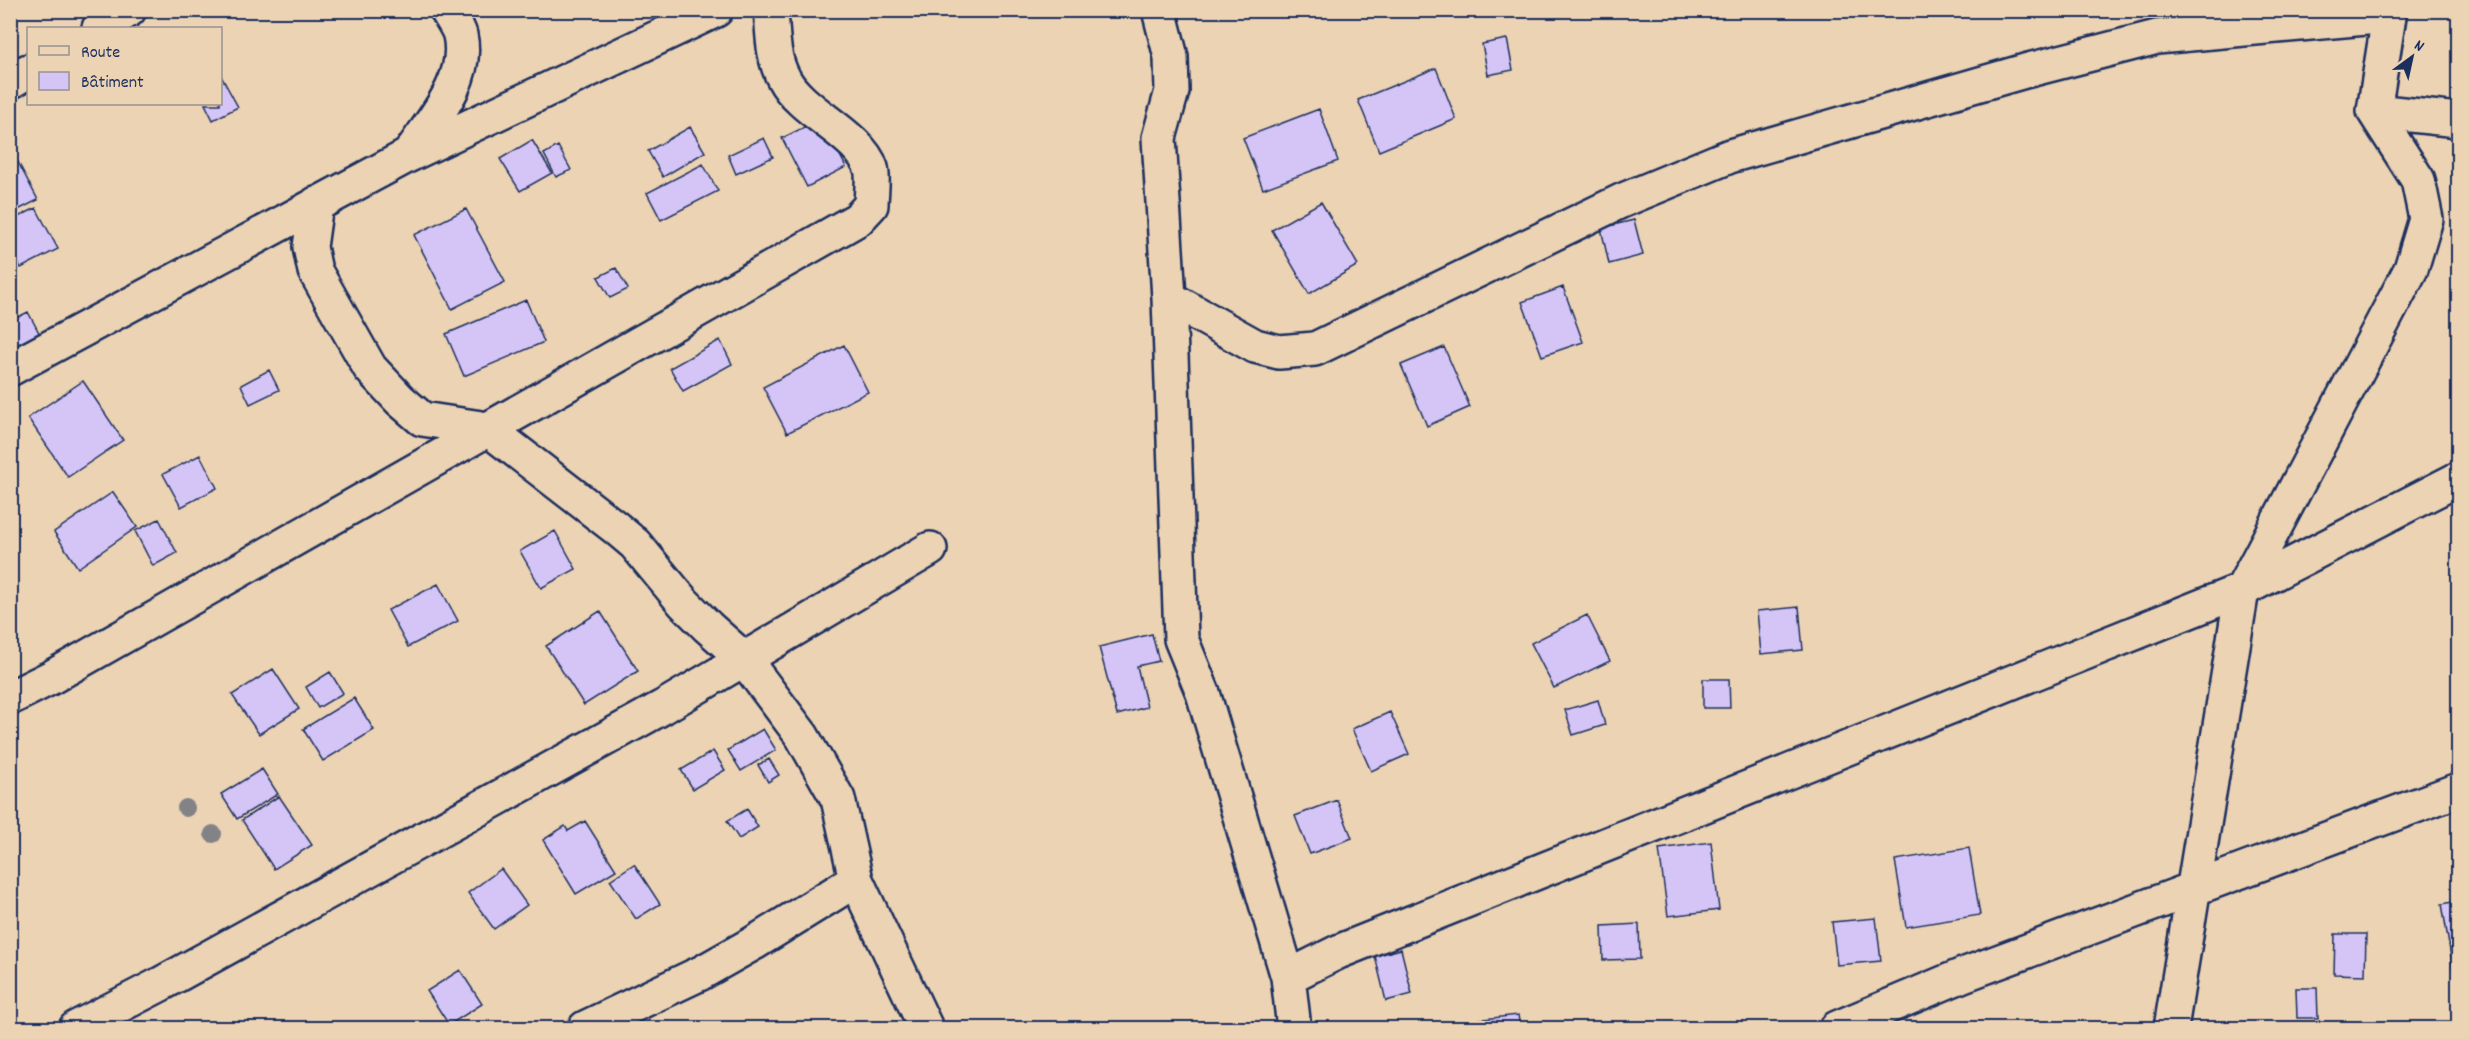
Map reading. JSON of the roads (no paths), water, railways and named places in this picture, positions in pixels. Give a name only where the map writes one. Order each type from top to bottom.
[{"type":"street","points":[[101,27],[129,10]]},
{"type":"street","points":[[409,156],[450,94],[462,63],[460,34],[447,10]]},
{"type":"street","points":[[10,369],[409,156],[716,10]]},
{"type":"street","points":[[10,698],[61,672],[858,219],[871,205],[871,170],[862,152],[806,104],[784,81],[774,57],[771,10]]},
{"type":"street","points":[[1159,10],[1171,57],[1172,91],[1160,138],[1169,298],[1181,639],[1203,693],[1288,977],[1294,1029]]},
{"type":"street","points":[[1169,298],[1255,346],[1279,352],[1315,349],[1621,201],[1730,156],[2025,71],[2157,37],[2389,13],[2374,111],[2418,180],[2426,219],[2412,269],[2242,590],[2171,1029]]},
{"type":"street","points":[[10,82],[27,72]]},
{"type":"street","points":[[2374,111],[2458,120]]},
{"type":"street","points":[[316,204],[309,247],[315,271],[370,368],[400,400],[422,419],[488,429],[634,544],[683,602],[744,659],[802,736],[837,799],[856,880],[926,1029]]},
{"type":"street","points":[[1288,977],[1338,952],[2242,590],[2458,479]]},
{"type":"street","points":[[76,1029],[642,719],[930,549]]},
{"type":"street","points":[[1838,1029],[1963,975],[2458,790]]},
{"type":"street","points":[[585,1029],[701,973],[856,880]]}]
